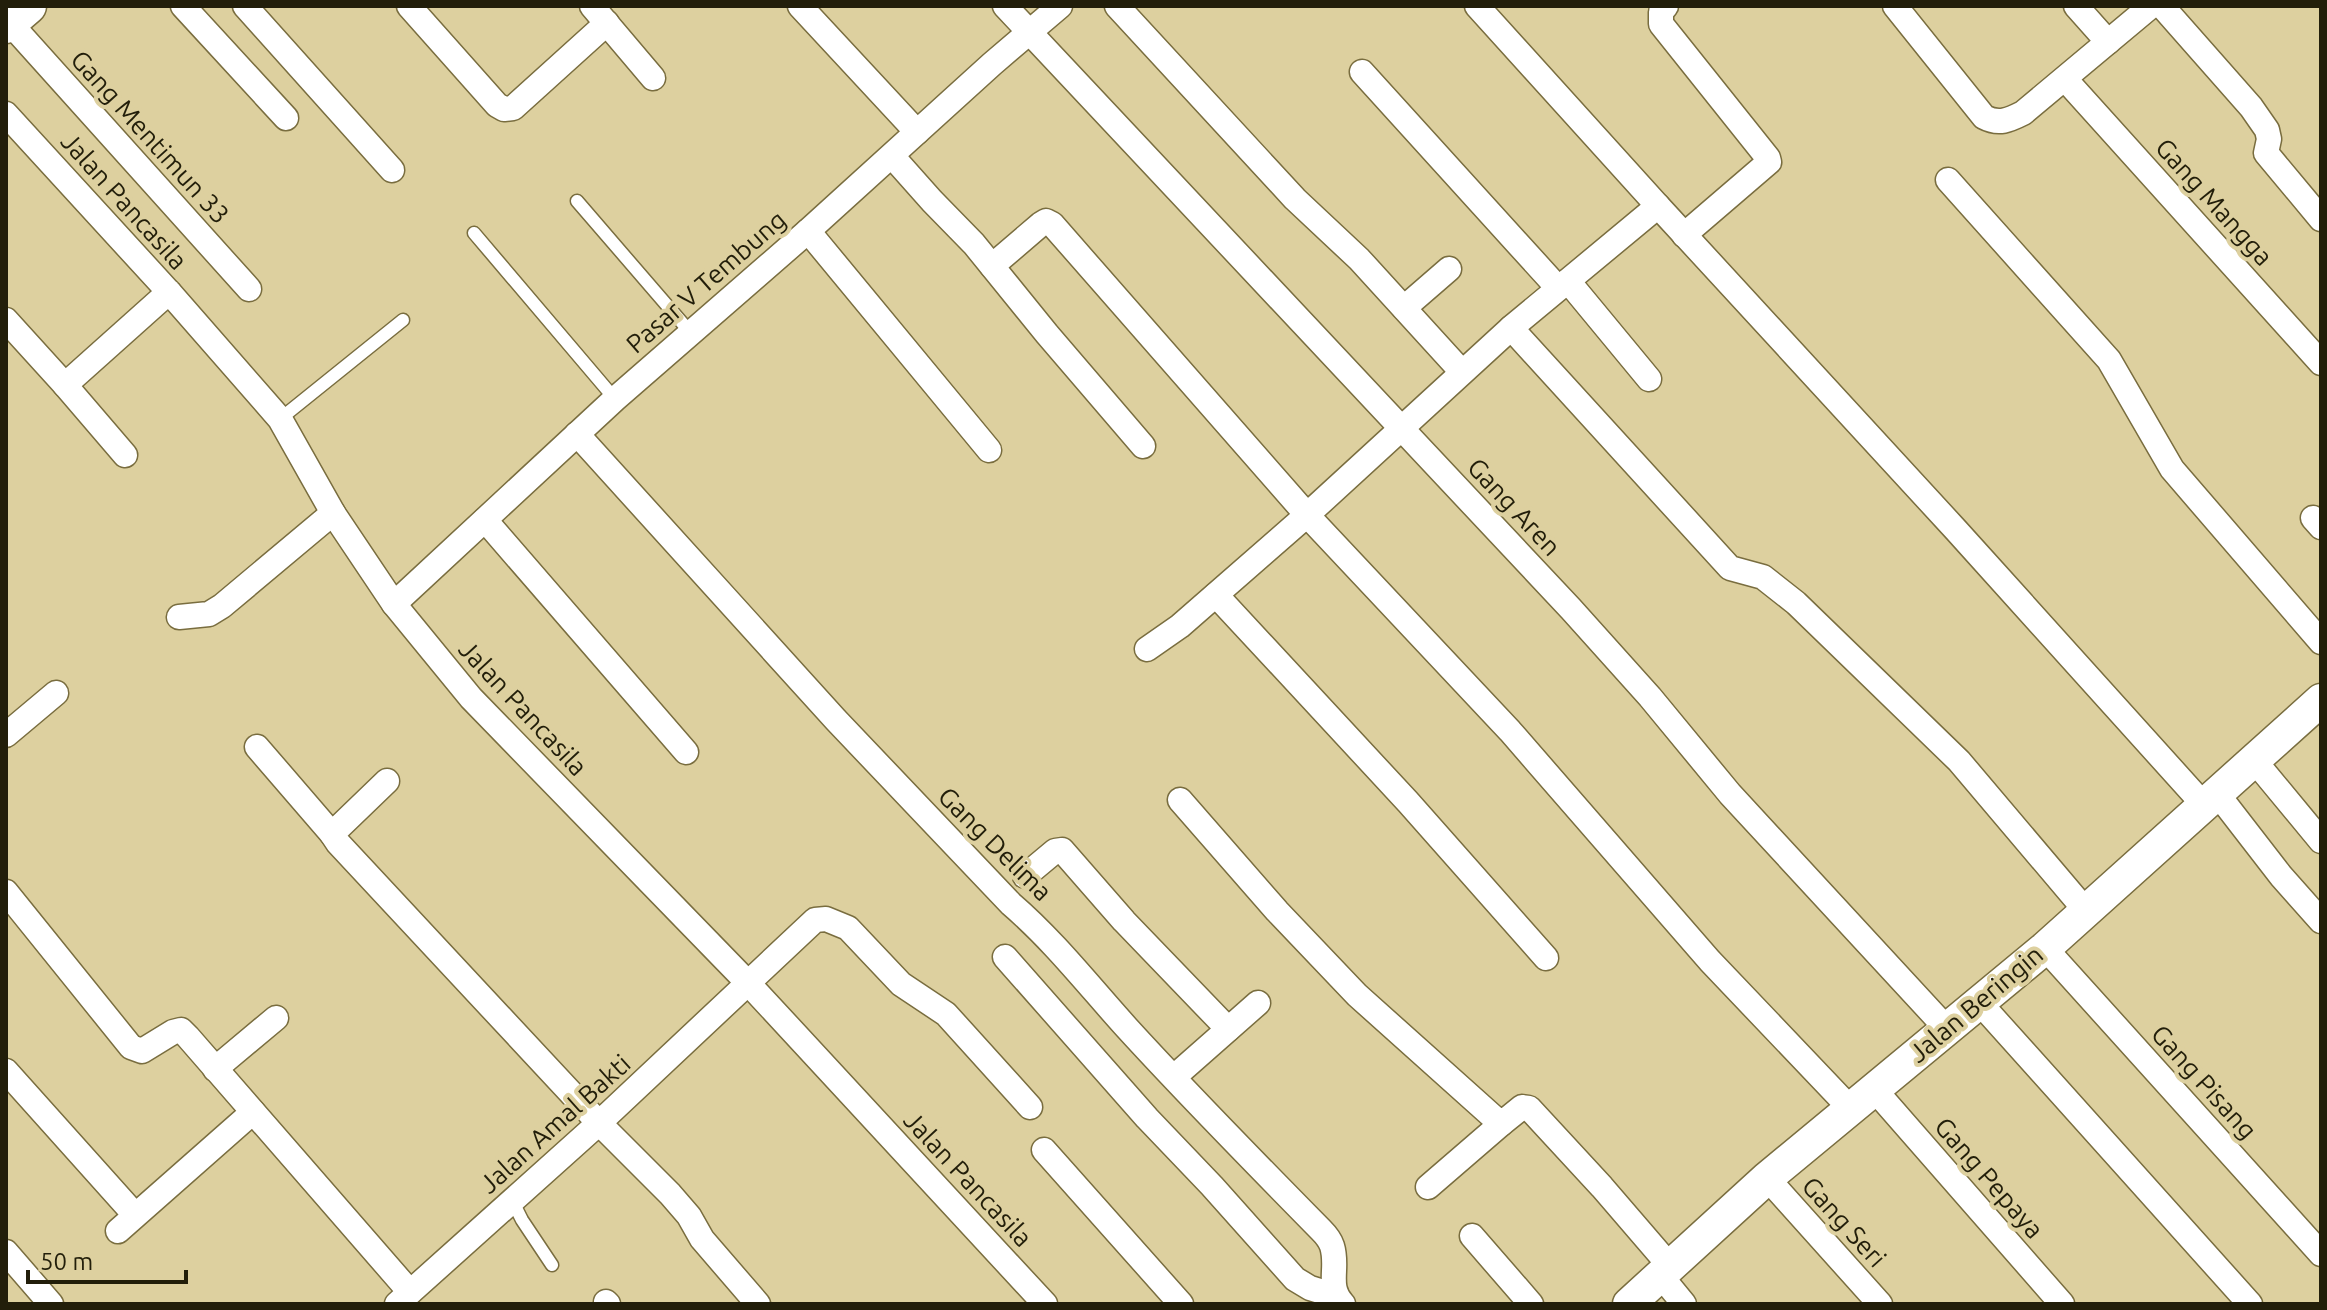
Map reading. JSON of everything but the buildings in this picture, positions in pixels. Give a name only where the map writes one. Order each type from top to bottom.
[{"type":"street","points":[[183,6],[286,118]]},
{"type":"street","points":[[245,6],[392,170]]},
{"type":"street","points":[[409,6],[497,105],[504,109],[513,108],[599,14],[653,78]]},
{"type":"street","points":[[800,6],[917,132]]},
{"type":"street","name":"Gang Aren","points":[[1005,6],[1571,609],[1650,697],[1730,794],[1947,1029]]},
{"type":"street","name":"Pasar V Tembung","points":[[394,604],[615,399],[1060,6]]},
{"type":"street","points":[[1117,6],[1295,199],[1359,259],[1462,372]]},
{"type":"street","points":[[1477,6],[1684,235],[2321,921]]},
{"type":"street","points":[[1666,6],[1661,12],[1661,24],[1769,162],[1684,235]]},
{"type":"street","points":[[1895,6],[1984,117],[1992,121],[2007,121],[2023,113],[2151,6]]},
{"type":"street","points":[[2076,6],[2108,42]]},
{"type":"street","points":[[2162,6],[2251,107],[2267,130],[2266,153],[2321,219]]},
{"type":"street","name":"Gang Mentimun 33","points":[[14,18],[249,289]]},
{"type":"street","points":[[1362,72],[1649,379]]},
{"type":"street","name":"Gang Mangga","points":[[2065,79],[2321,363]]},
{"type":"street","name":"Jalan Pancasila","points":[[6,114],[280,419],[333,513],[394,604],[471,698],[749,984],[1045,1304]]},
{"type":"street","points":[[892,156],[992,266],[1143,446]]},
{"type":"street","points":[[1948,180],[2109,360],[2172,469],[2321,642]]},
{"type":"street","points":[[1147,649],[1216,595],[1511,328],[1658,206]]},
{"type":"street","name":"Gang Pepaya","points":[[992,266],[1041,224],[1046,221],[1052,224],[1307,515],[1510,731],[1710,961],[1862,1098],[2062,1304]]},
{"type":"street","points":[[808,231],[989,450]]},
{"type":"street","points":[[1404,308],[1449,269]]},
{"type":"street","points":[[65,385],[169,292]]},
{"type":"street","points":[[6,320],[125,455]]},
{"type":"street","points":[[1511,328],[1730,568],[1763,577],[1785,593],[1959,761],[2086,911]]},
{"type":"street","name":"Gang Delima","points":[[577,434],[836,720],[1011,904],[1040,929],[1174,1077],[1331,1242],[1333,1280],[1340,1300]]},
{"type":"street","points":[[179,617],[209,614],[222,606],[333,513]]},
{"type":"street","points":[[485,520],[686,752]]},
{"type":"street","points":[[1216,595],[1408,802],[1546,958]]},
{"type":"street","points":[[6,735],[56,693]]},
{"type":"street","name":"Jalan Beringin","points":[[1629,1304],[1767,1178],[2045,948],[2321,700]]},
{"type":"street","points":[[257,747],[346,851],[599,1123],[670,1194],[689,1216],[702,1239],[758,1304]]},
{"type":"street","points":[[2254,760],[2321,841]]},
{"type":"street","points":[[332,834],[387,781]]},
{"type":"street","points":[[1180,800],[1277,911],[1357,995],[1501,1124]]},
{"type":"street","points":[[1025,876],[1055,851],[1062,850],[1124,921],[1228,1029]]},
{"type":"street","points":[[6,892],[131,1047],[142,1051],[181,1030],[253,1112],[403,1298]]},
{"type":"street","name":"Jalan Amal Bakti","points":[[403,1298],[599,1123],[815,920],[826,919],[848,928],[901,984],[946,1014],[1030,1107]]},
{"type":"street","name":"Gang Pisang","points":[[2045,948],[2321,1254]]},
{"type":"street","points":[[1005,957],[1295,1279],[1340,1300]]},
{"type":"street","points":[[1979,1002],[2250,1304]]},
{"type":"street","points":[[1174,1077],[1258,1003]]},
{"type":"street","points":[[215,1069],[276,1018]]},
{"type":"street","points":[[6,1071],[126,1223],[253,1112]]},
{"type":"street","points":[[1428,1187],[1522,1107],[1529,1108],[1602,1187],[1665,1271],[1684,1304]]},
{"type":"street","points":[[1044,1150],[1181,1304]]},
{"type":"street","name":"Gang Seri","points":[[1767,1178],[1880,1304]]},
{"type":"street","points":[[1472,1236],[1531,1304]]},
{"type":"street","points":[[6,1252],[51,1304]]},
{"type":"lane","points":[[577,201],[690,332]]},
{"type":"lane","points":[[474,233],[615,399]]},
{"type":"lane","points":[[280,419],[403,320]]},
{"type":"lane","points":[[512,1200],[552,1265]]}]
